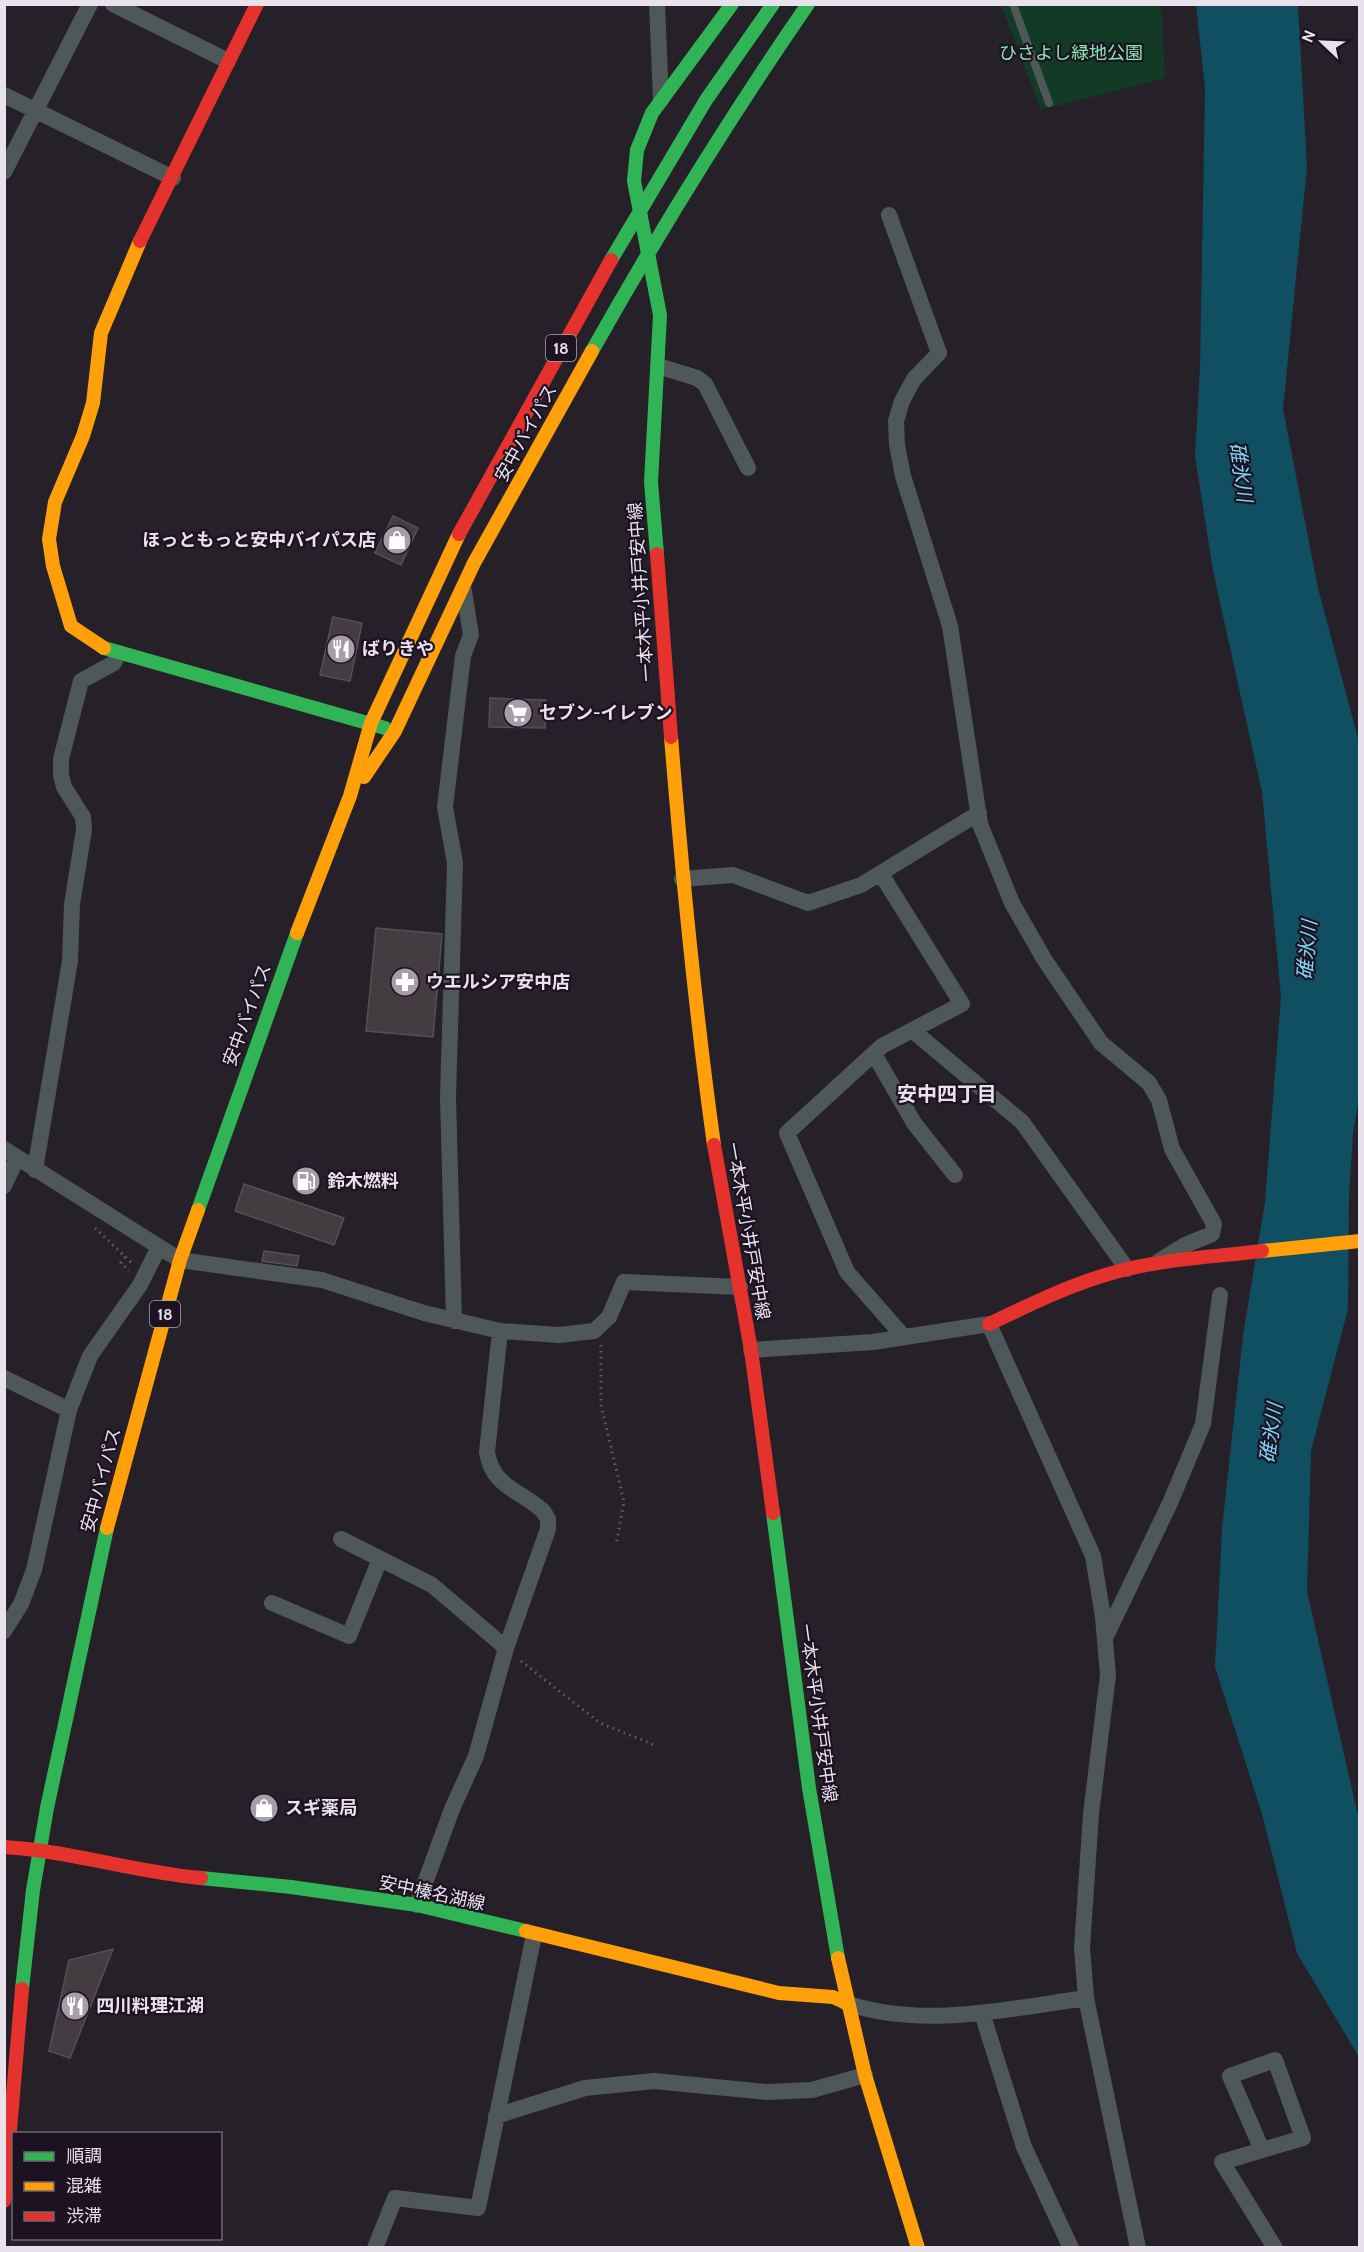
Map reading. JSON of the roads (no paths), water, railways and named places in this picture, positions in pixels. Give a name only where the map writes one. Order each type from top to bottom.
[{"type":"main road","points":[[257,4],[132,257],[101,333],[93,403],[83,436],[55,502],[49,539],[53,566],[70,626],[103,648],[269,698],[395,731]]},
{"type":"main road","name":"一本木平小井戸安中線","points":[[732,4],[661,100],[643,130],[637,150],[634,181],[660,315],[651,482],[682,879],[699,1042],[716,1159],[751,1350],[809,1788],[846,2003],[865,2075],[918,2247]]},
{"type":"main road","name":"安中バイパス","points":[[4,2201],[25,1951],[40,1849],[99,1556],[180,1260],[266,1014],[350,796],[371,723],[455,540],[640,209],[706,100],[773,4]]},
{"type":"main road","name":"安中バイパス","points":[[350,796],[395,731],[463,586],[649,250],[731,116],[808,4]]},
{"type":"main road","points":[[989,1324],[1071,1286],[1127,1269],[1155,1263],[1359,1241]]},
{"type":"main road","name":"安中榛名湖線","points":[[4,1847],[40,1849],[165,1875],[291,1887],[417,1905],[779,1993],[833,1997],[846,2003]]},
{"type":"street","points":[[4,172],[90,4]]},
{"type":"street","points":[[113,4],[228,61]]},
{"type":"street","points":[[657,4],[661,100]]},
{"type":"street","points":[[4,96],[173,178]]},
{"type":"street","points":[[889,215],[939,353],[914,380],[902,401],[896,421],[897,445],[903,476],[950,626],[979,813],[991,856],[1012,903],[1044,959],[1101,1043],[1149,1083],[1159,1100],[1172,1149],[1214,1224],[1212,1234],[1185,1245],[1155,1263]]},
{"type":"street","points":[[658,366],[697,378],[705,384],[748,468]]},
{"type":"street","points":[[454,1321],[448,1097],[455,862],[445,807],[463,656],[471,635],[463,586]]},
{"type":"street","points":[[35,1170],[70,961],[72,903],[84,830],[83,817],[64,787],[62,759],[81,681],[114,663],[118,652]]},
{"type":"street","points":[[682,879],[733,874],[808,903],[861,885],[979,813]]},
{"type":"street","points":[[881,874],[962,1004],[882,1046],[787,1133],[847,1272],[904,1337]]},
{"type":"street","points":[[912,1030],[1022,1122],[1127,1269]]},
{"type":"street","points":[[874,1054],[914,1123],[955,1174]]},
{"type":"street","points":[[4,1186],[11,1154],[180,1260],[322,1280],[454,1321],[500,1331],[559,1335],[594,1331],[609,1317],[624,1282],[740,1287]]},
{"type":"street","points":[[4,1631],[21,1604],[34,1570],[69,1410],[90,1356],[140,1285],[159,1247]]},
{"type":"street","points":[[1106,1636],[1170,1503],[1203,1424],[1220,1295]]},
{"type":"street","points":[[751,1350],[904,1337],[989,1324],[1093,1556],[1106,1636],[1108,1675],[1091,1814],[1082,1948],[1086,1998],[1138,2247]]},
{"type":"street","points":[[417,1905],[452,1809],[476,1756],[506,1648],[548,1529],[548,1520],[543,1511],[494,1476],[488,1464],[487,1452],[500,1331]]},
{"type":"street","points":[[4,1378],[69,1410]]},
{"type":"street","points":[[341,1539],[432,1586],[506,1648]]},
{"type":"street","points":[[272,1604],[349,1636],[380,1559]]},
{"type":"street","points":[[375,2247],[396,2198],[478,2208],[534,1935]]},
{"type":"street","points":[[846,2003],[867,2010],[916,2016],[982,2013],[1086,1998]]},
{"type":"street","points":[[982,2013],[1024,2147],[1071,2247]]},
{"type":"street","points":[[1262,2150],[1230,2076],[1275,2060],[1303,2139],[1222,2162],[1275,2247]]},
{"type":"street","points":[[496,2116],[585,2088],[654,2080],[767,2092],[812,2090],[865,2075]]},
{"type":"lane","points":[[1013,4],[1049,103]]},
{"type":"water","name":"碓氷川","points":[[1196,5],[1298,5],[1307,167],[1283,409],[1318,588],[1360,746],[1360,1091],[1353,1134],[1349,1197],[1348,1309],[1311,1451],[1307,1591],[1359,1820],[1359,2057],[1297,1953],[1262,1814],[1215,1667],[1222,1529],[1243,1335],[1265,1202],[1281,997],[1262,792],[1213,571],[1195,456],[1200,368],[1205,88]]},
{"type":"place","name":"ほっともっと安中バイパス店","points":[[397,540]]},
{"type":"place","name":"ばりきや","points":[[341,649]]},
{"type":"place","name":"セブン-イレブン","points":[[518,713]]},
{"type":"place","name":"ウエルシア安中店","points":[[405,982]]},
{"type":"place","name":"鈴木燃料","points":[[306,1181]]},
{"type":"place","name":"スギ薬局","points":[[264,1808]]},
{"type":"place","name":"四川料理江湖","points":[[75,2006]]},
{"type":"district","name":"安中四丁目","points":[[947,1094]]},
{"type":"park label","name":"ひさよし緑地公園","points":[[1071,53]]}]
